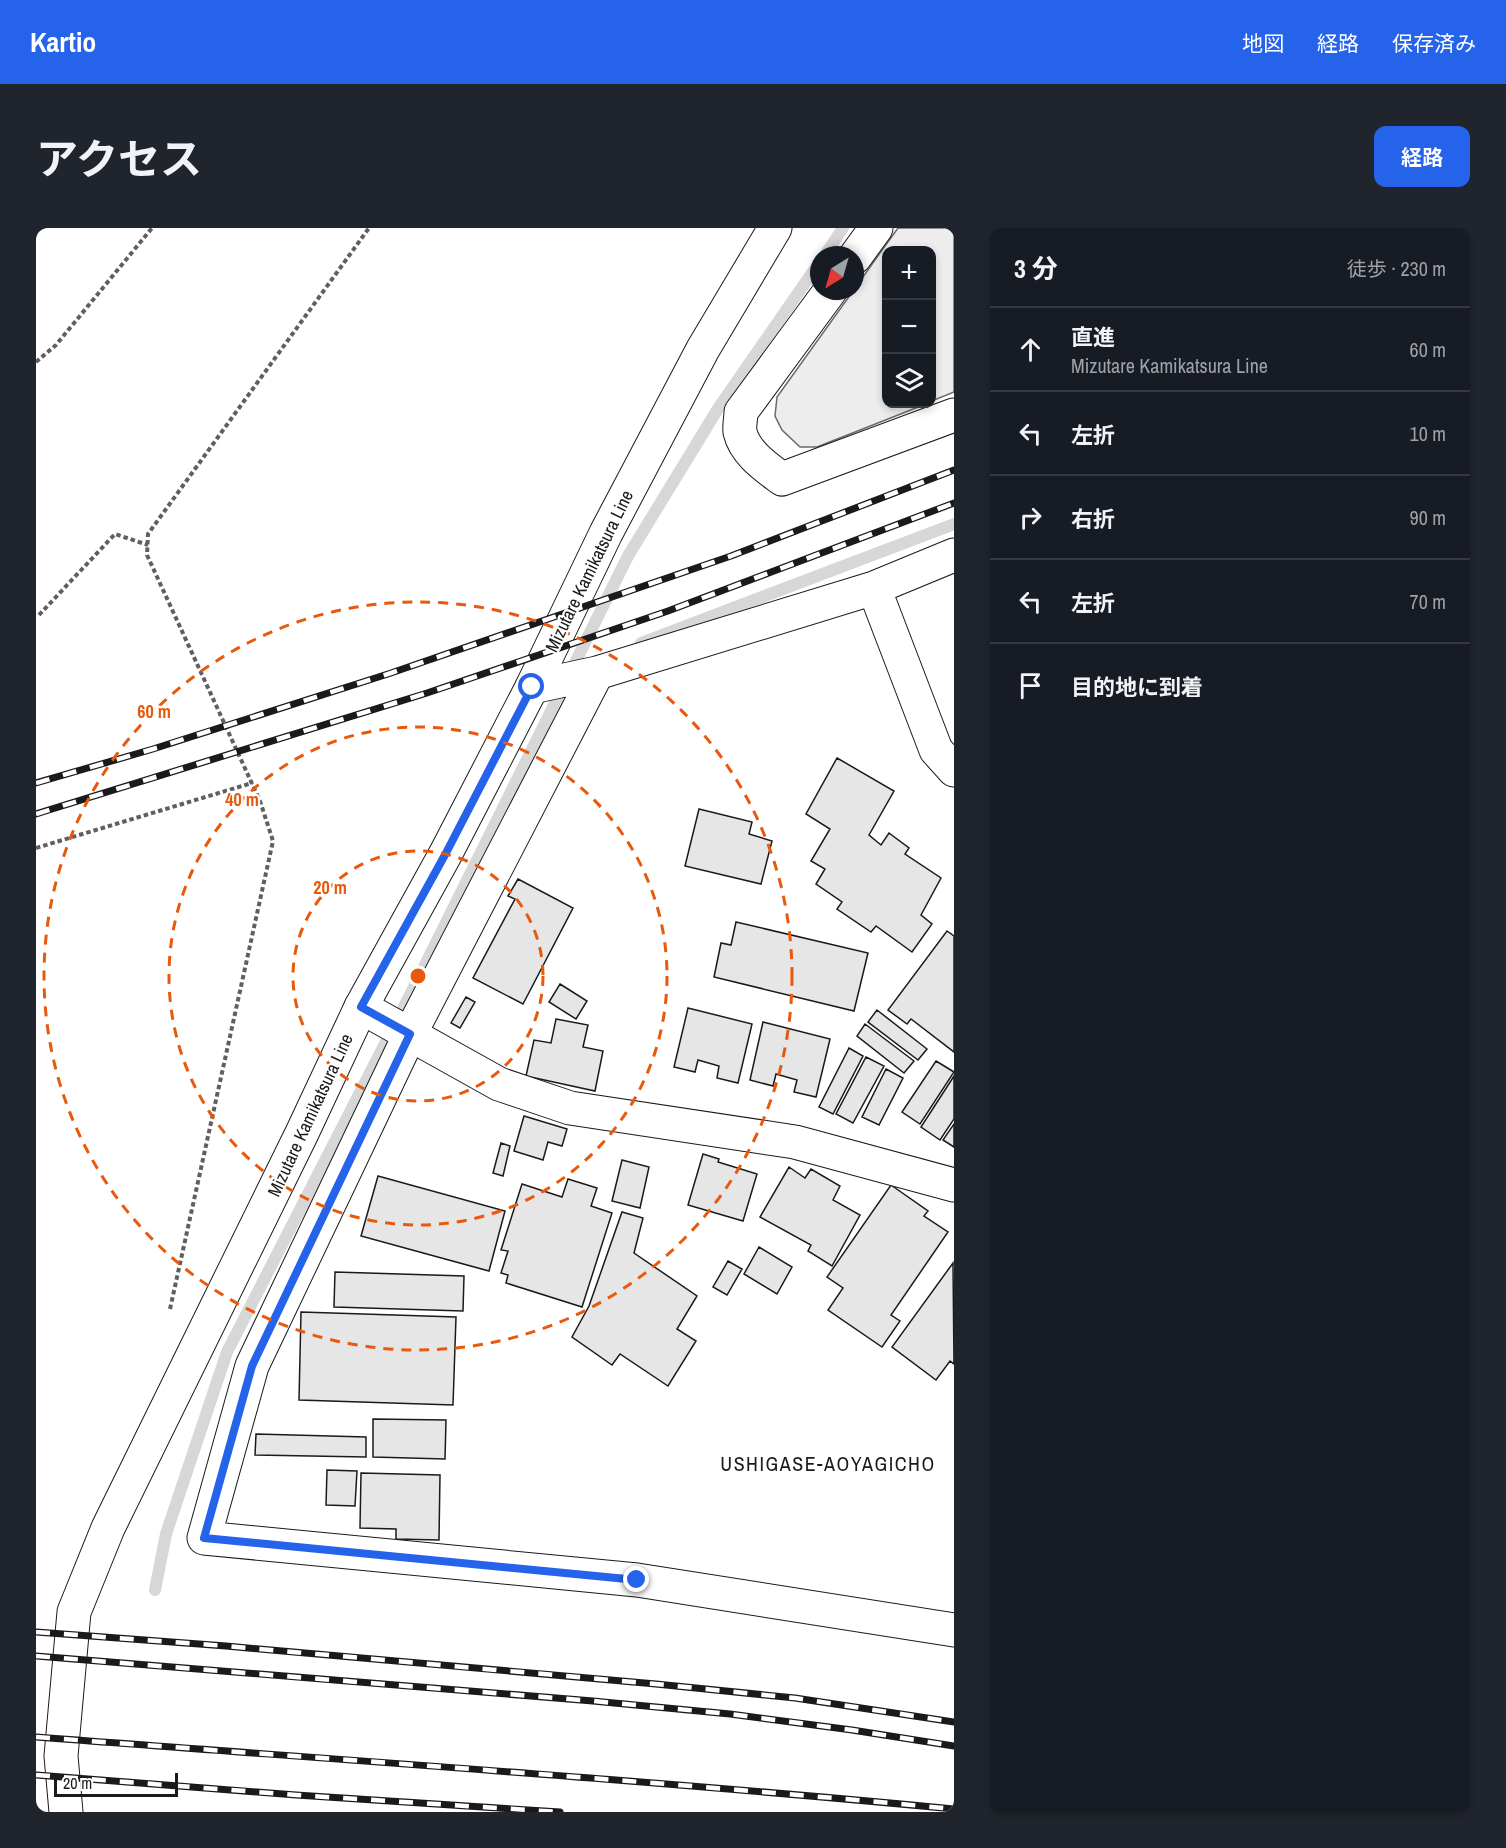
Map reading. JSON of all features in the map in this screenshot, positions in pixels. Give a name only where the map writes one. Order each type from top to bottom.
[{"type":"street","name":"Mizutare Kamikatsura Line","points":[[66,1812],[61,1756],[74,1612],[108,1528],[302,1133],[532,687],[606,533],[703,349],[775,228]]},
{"type":"street","points":[[862,246],[876,228]]},
{"type":"street","points":[[823,300],[741,412],[739,431],[746,446],[763,465],[782,479],[954,415]]},
{"type":"street","points":[[532,687],[597,673],[874,588],[954,555]]},
{"type":"street","points":[[874,588],[936,750],[954,770]]},
{"type":"street","points":[[597,673],[409,1033],[252,1366],[204,1538],[637,1580],[954,1630]]},
{"type":"street","points":[[365,1009],[499,1084],[570,1107],[795,1142],[954,1185]]},
{"type":"path","points":[[36,362],[56,345],[152,228]]},
{"type":"path","points":[[168,1320],[273,841],[260,801],[147,555],[148,534],[369,228]]},
{"type":"path","points":[[39,615],[115,534],[148,545]]},
{"type":"path","points":[[36,848],[252,783]]},
{"type":"shaded area","points":[[898,228],[954,228],[954,392],[936,399],[936,246],[885,246]]},
{"type":"shaded area","points":[[882,250],[882,408],[916,408],[817,447],[800,447],[782,430],[775,416],[777,397],[847,300],[864,300],[864,275]]},
{"type":"building","points":[[837,758],[894,791],[869,835],[881,845],[889,833],[909,848],[905,854],[941,878],[921,915],[932,924],[912,952],[876,926],[871,932],[837,909],[842,902],[816,884],[825,869],[811,861],[830,829],[806,814]]},
{"type":"building","points":[[699,809],[752,822],[749,834],[772,841],[761,884],[685,866]]},
{"type":"building","points":[[518,879],[573,908],[523,1004],[473,978],[515,899],[508,896]]},
{"type":"building","points":[[736,922],[868,953],[854,1011],[714,977],[721,943],[731,945]]},
{"type":"building","points":[[947,931],[954,936],[954,1052],[911,1019],[907,1024],[888,1010]]},
{"type":"building","points":[[560,984],[587,1001],[576,1019],[549,1002]]},
{"type":"building","points":[[466,997],[475,1002],[460,1028],[451,1023]]},
{"type":"building","points":[[688,1008],[752,1024],[738,1083],[717,1078],[719,1066],[698,1060],[695,1072],[674,1067]]},
{"type":"building","points":[[877,1010],[927,1049],[918,1060],[868,1022]]},
{"type":"building","points":[[556,1019],[588,1025],[583,1047],[603,1051],[595,1091],[526,1076],[534,1040],[551,1043]]},
{"type":"building","points":[[763,1022],[830,1039],[816,1097],[794,1092],[797,1080],[776,1074],[773,1086],[750,1080]]},
{"type":"building","points":[[865,1024],[914,1061],[904,1073],[857,1036]]},
{"type":"building","points":[[849,1048],[863,1056],[833,1114],[819,1107]]},
{"type":"building","points":[[866,1057],[884,1066],[853,1123],[836,1114]]},
{"type":"building","points":[[936,1061],[954,1072],[920,1124],[902,1112]]},
{"type":"building","points":[[886,1069],[903,1078],[879,1125],[862,1117]]},
{"type":"building","points":[[954,1076],[954,1119],[940,1140],[921,1127]]},
{"type":"building","points":[[524,1116],[567,1129],[562,1146],[548,1142],[543,1160],[514,1151]]},
{"type":"building","points":[[954,1124],[954,1147],[943,1140]]},
{"type":"building","points":[[501,1143],[510,1146],[503,1176],[493,1173]]},
{"type":"building","points":[[703,1154],[719,1159],[718,1162],[757,1174],[743,1221],[688,1205]]},
{"type":"building","points":[[622,1160],[649,1167],[640,1208],[612,1201]]},
{"type":"building","points":[[789,1167],[805,1178],[811,1169],[840,1186],[833,1200],[860,1215],[832,1266],[808,1251],[811,1245],[760,1217]]},
{"type":"building","points":[[378,1176],[505,1211],[489,1271],[361,1236]]},
{"type":"building","points":[[568,1179],[597,1188],[591,1206],[612,1213],[582,1307],[506,1283],[508,1275],[501,1273],[508,1251],[501,1250],[522,1184],[562,1197]]},
{"type":"building","points":[[891,1185],[928,1211],[924,1216],[948,1232],[891,1315],[900,1321],[882,1347],[828,1310],[843,1288],[827,1277]]},
{"type":"building","points":[[622,1212],[643,1218],[634,1253],[697,1296],[677,1329],[696,1341],[668,1386],[620,1354],[612,1365],[572,1337],[589,1306]]},
{"type":"building","points":[[759,1247],[792,1267],[777,1294],[744,1274]]},
{"type":"building","points":[[728,1261],[742,1269],[727,1295],[713,1287]]},
{"type":"building","points":[[953,1263],[954,1364],[950,1361],[936,1380],[892,1347]]},
{"type":"building","points":[[335,1272],[464,1276],[463,1311],[334,1307]]},
{"type":"building","points":[[301,1312],[456,1317],[453,1405],[299,1400]]},
{"type":"building","points":[[373,1419],[446,1420],[445,1459],[373,1457]]},
{"type":"building","points":[[256,1434],[366,1437],[366,1457],[255,1455]]},
{"type":"building","points":[[327,1470],[357,1471],[355,1506],[326,1505]]},
{"type":"building","points":[[361,1473],[440,1475],[439,1540],[396,1539],[396,1529],[360,1528]]},
{"type":"waterway","points":[[831,246],[843,228]]},
{"type":"waterway","points":[[155,1590],[166,1534],[227,1352],[414,987],[628,556],[719,407],[810,276]]},
{"type":"waterway","points":[[641,643],[954,524]]},
{"type":"railway","points":[[36,783],[153,749],[391,673],[731,556],[954,470]]},
{"type":"railway","points":[[36,814],[427,693],[668,611],[954,503]]},
{"type":"railway","points":[[36,1632],[226,1646],[656,1684],[795,1698],[954,1722]]},
{"type":"railway","points":[[36,1656],[730,1714],[954,1746]]},
{"type":"railway","points":[[36,1737],[610,1780],[954,1809]]},
{"type":"railway","points":[[36,1775],[560,1812]]},
{"type":"district","name":"USHIGASE-AOYAGICHO","points":[[828,1463]]},
{"type":"route","points":[[532,687],[446,853],[361,1007],[410,1034],[252,1366],[204,1538],[637,1580]]}]
